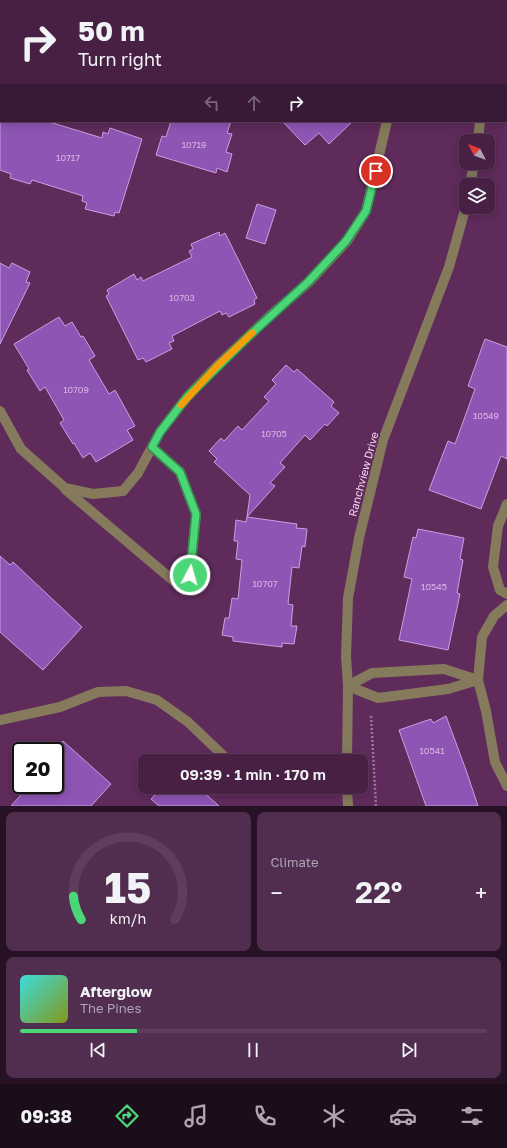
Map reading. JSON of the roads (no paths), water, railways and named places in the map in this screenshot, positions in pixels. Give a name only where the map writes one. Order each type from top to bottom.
[{"type":"street","points":[[65,488],[93,494],[123,491],[138,473],[160,432],[187,397],[266,319],[308,282],[346,241],[366,211],[387,122]]},
{"type":"street","points":[[479,134],[480,122]]},
{"type":"street","name":"Ranchview Drive","points":[[347,754],[348,686],[346,656],[348,598],[359,538],[383,440],[449,266],[464,214]]},
{"type":"street","points":[[0,411],[21,449],[176,583],[190,575],[196,514],[180,472],[152,447]]},
{"type":"street","points":[[507,504],[498,526],[494,567],[500,590],[507,594]]},
{"type":"street","points":[[507,605],[494,616],[482,637],[478,680],[486,711],[495,762],[507,786]]},
{"type":"street","points":[[348,686],[372,673],[444,669],[478,680]]},
{"type":"street","points":[[348,686],[378,698],[448,689],[478,680]]},
{"type":"street","points":[[0,720],[60,707],[98,692],[126,690],[157,700],[188,722],[222,754]]},
{"type":"street","points":[[347,794],[348,806]]}]
